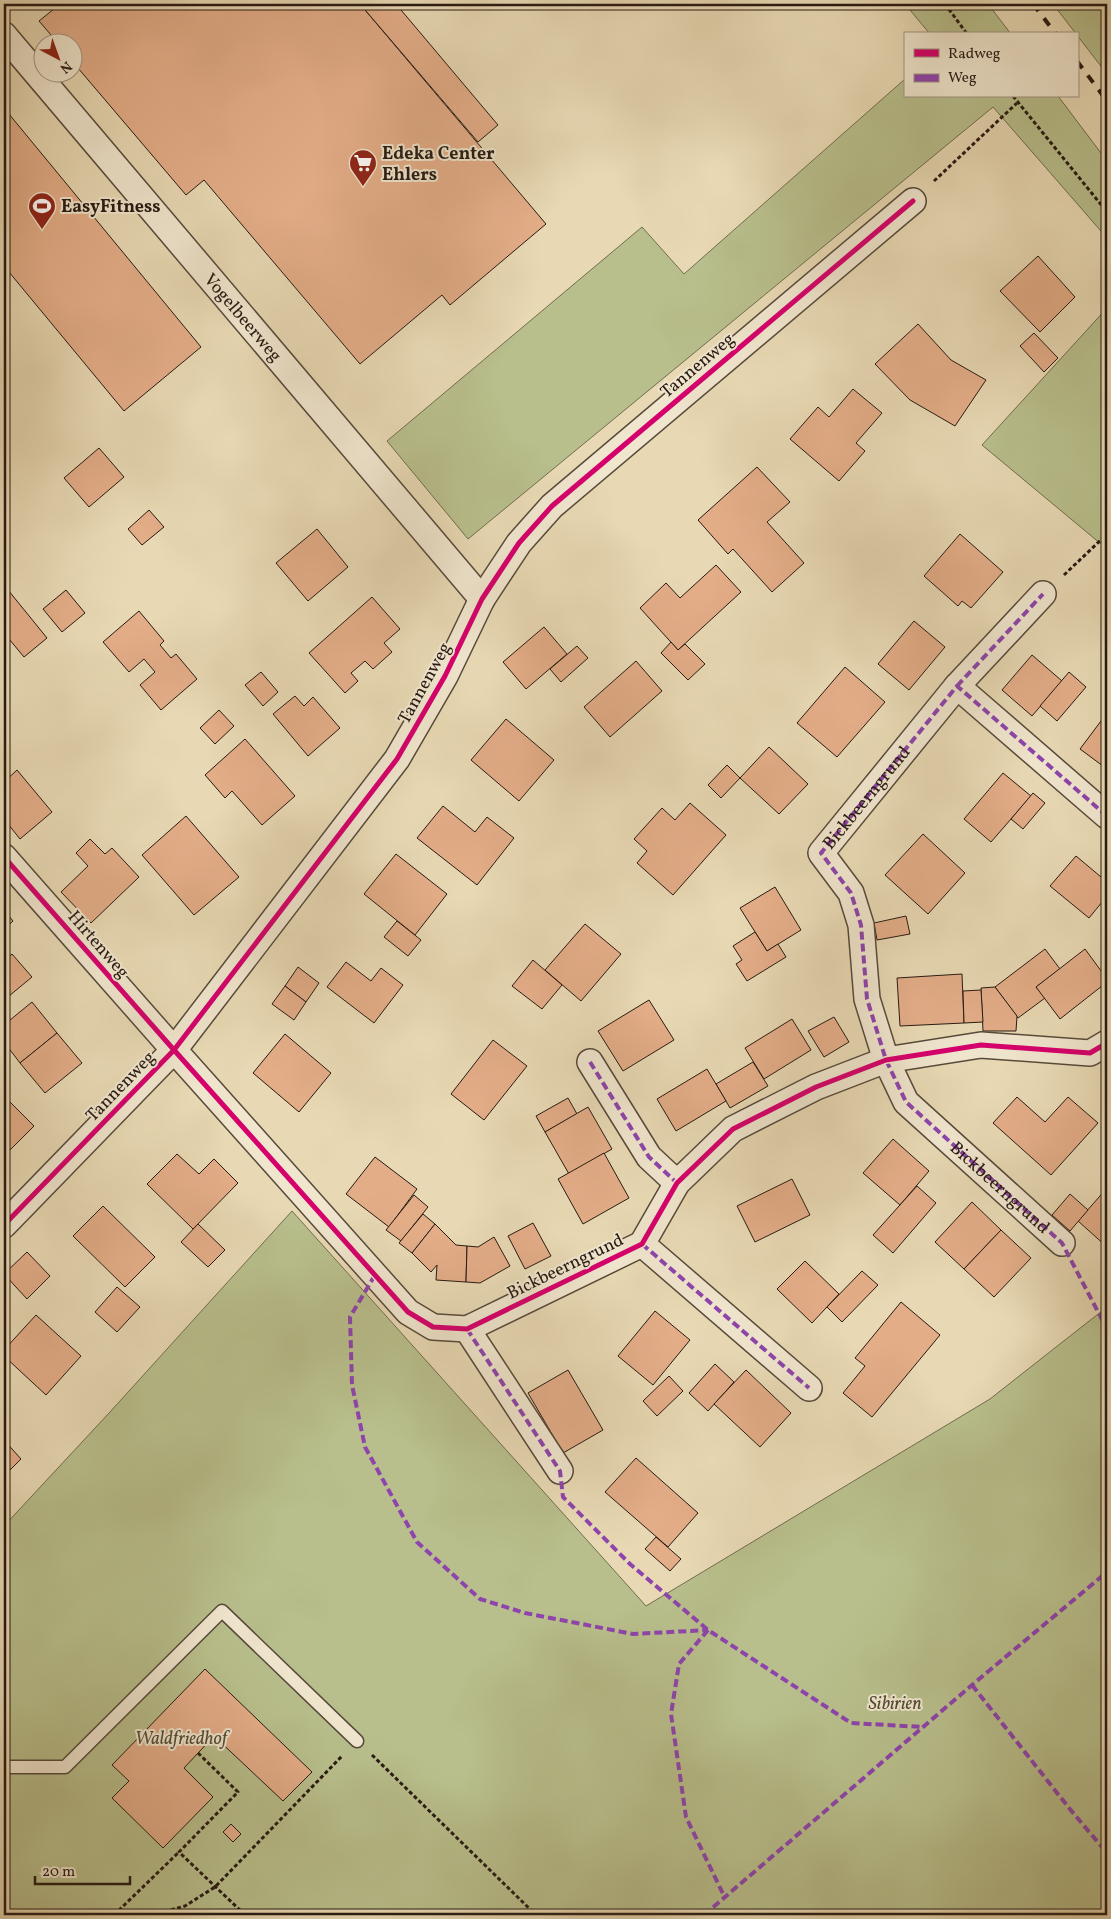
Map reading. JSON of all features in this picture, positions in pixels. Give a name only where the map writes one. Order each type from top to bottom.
[{"type":"street","name":"Vogelbeerweg","points":[[4,36],[482,599]]},
{"type":"street","name":"Tannenweg","points":[[4,1225],[174,1050],[397,759],[445,676],[482,599],[519,543],[552,506],[913,201]]},
{"type":"street","name":"Bickbeerngrund","points":[[1043,594],[957,686],[821,853],[851,893],[861,925],[867,999],[886,1060],[906,1102],[1062,1243]]},
{"type":"street","points":[[957,686],[1107,816]]},
{"type":"street","name":"Hirtenweg","points":[[4,856],[174,1050]]},
{"type":"street","name":"Bickbeerngrund","points":[[467,1330],[642,1244],[678,1183],[732,1129],[816,1087],[886,1060],[981,1046],[1090,1053],[1107,1043]]},
{"type":"street","points":[[174,1050],[408,1312],[433,1327],[467,1330],[560,1471]]},
{"type":"street","points":[[590,1062],[649,1157],[678,1183]]},
{"type":"street","name":"Bickbeerngrund","points":[[642,1244],[808,1388]]},
{"type":"lane","points":[[4,1767],[65,1767],[222,1611],[357,1741]]},
{"type":"path","points":[[945,4],[966,32]]},
{"type":"path","points":[[1013,98],[1107,212]]},
{"type":"path","points":[[913,201],[1017,103]]},
{"type":"path","points":[[1043,594],[1107,534]]},
{"type":"path","points":[[152,1915],[185,1906],[215,1886],[357,1741],[536,1915]]},
{"type":"path","points":[[114,1915],[238,1792],[198,1753]]},
{"type":"path","points":[[179,1852],[245,1915]]},
{"type":"green space","points":[[905,4],[988,4],[1009,32],[928,32]]},
{"type":"green space","points":[[1053,4],[1090,4],[1092,6],[1094,4],[1107,4],[1107,74],[1078,36],[1078,32],[1075,32]]},
{"type":"green space","points":[[904,80],[904,98],[1060,98],[1107,161],[1107,238],[993,107],[468,539],[387,441],[642,227],[684,274]]},
{"type":"green space","points":[[1107,308],[1107,549],[982,445]]},
{"type":"green space","name":"Sibirien","points":[[292,1211],[646,1606],[990,1399],[1107,1307],[1107,1915],[4,1915],[4,1526]]},
{"type":"building","name":"Edeka Center Ehlers","points":[[60,4],[360,4],[546,224],[450,305],[442,295],[360,364],[204,180],[186,195],[82,73],[82,32],[48,32],[39,21]]},
{"type":"building","points":[[360,4],[396,4],[498,125],[478,142]]},
{"type":"building","points":[[4,108],[201,347],[124,411],[4,266]]},
{"type":"building","points":[[1038,256],[1075,297],[1040,332],[1000,291]]},
{"type":"building","points":[[918,324],[951,360],[986,380],[955,426],[910,400],[875,364]]},
{"type":"building","points":[[1034,333],[1058,358],[1044,372],[1020,346]]},
{"type":"building","points":[[853,389],[882,413],[856,443],[865,451],[839,481],[790,439],[818,407],[829,417]]},
{"type":"building","points":[[99,448],[124,477],[89,507],[64,478]]},
{"type":"building","points":[[757,467],[790,502],[767,522],[804,563],[772,592],[733,549],[728,554],[698,520]]},
{"type":"building","points":[[149,510],[164,527],[142,545],[128,529]]},
{"type":"building","points":[[317,529],[348,567],[308,601],[276,563]]},
{"type":"building","points":[[960,534],[1003,572],[971,608],[962,601],[958,606],[924,576]]},
{"type":"building","points":[[716,565],[741,592],[678,650],[640,608],[666,583],[680,598]]},
{"type":"building","points":[[4,585],[47,638],[24,657],[4,633]]},
{"type":"building","points":[[66,590],[85,613],[62,632],[43,609]]},
{"type":"building","points":[[372,597],[400,629],[384,643],[392,652],[373,669],[365,661],[351,673],[358,681],[345,693],[309,653]]},
{"type":"building","points":[[139,611],[164,641],[160,645],[171,658],[176,654],[197,679],[161,710],[140,685],[155,672],[144,659],[129,672],[103,642]]},
{"type":"building","points":[[914,621],[945,647],[909,690],[878,664]]},
{"type":"building","points":[[544,627],[567,654],[526,689],[503,662]]},
{"type":"building","points":[[671,642],[678,650],[685,644],[705,664],[688,680],[661,653]]},
{"type":"building","points":[[577,646],[588,658],[561,682],[550,669]]},
{"type":"building","points":[[1032,655],[1062,681],[1032,716],[1002,690]]},
{"type":"building","points":[[636,661],[662,691],[610,737],[584,707]]},
{"type":"building","points":[[845,667],[885,702],[837,757],[797,723]]},
{"type":"building","points":[[261,672],[278,692],[263,706],[245,685]]},
{"type":"building","points":[[1069,672],[1086,687],[1057,721],[1040,706]]},
{"type":"building","points":[[295,696],[304,706],[313,697],[340,728],[308,756],[273,714]]},
{"type":"building","points":[[219,710],[234,726],[215,744],[200,728]]},
{"type":"building","points":[[1107,713],[1107,769],[1080,749]]},
{"type":"building","points":[[506,719],[554,760],[519,801],[471,760]]},
{"type":"building","points":[[245,739],[295,796],[262,825],[232,791],[225,798],[205,775]]},
{"type":"building","points":[[769,747],[808,784],[779,814],[740,778]]},
{"type":"building","points":[[727,765],[740,778],[721,798],[708,785]]},
{"type":"building","points":[[17,770],[52,812],[20,839],[4,819],[4,782]]},
{"type":"building","points":[[1003,773],[1031,796],[991,842],[964,819]]},
{"type":"building","points":[[1033,793],[1045,803],[1023,829],[1011,819]]},
{"type":"building","points":[[690,803],[726,835],[673,895],[637,863],[647,851],[634,839],[662,808],[675,820]]},
{"type":"building","points":[[443,806],[475,832],[487,817],[514,838],[477,885],[417,838]]},
{"type":"building","points":[[186,816],[239,877],[194,915],[142,855]]},
{"type":"building","points":[[923,834],[965,873],[928,914],[885,875]]},
{"type":"building","points":[[90,839],[105,854],[112,848],[139,877],[91,923],[61,892],[88,866],[76,853]]},
{"type":"building","points":[[396,854],[447,894],[415,935],[364,894]]},
{"type":"building","points":[[1076,856],[1107,882],[1107,896],[1089,918],[1050,886]]},
{"type":"building","points":[[775,887],[801,930],[767,951],[740,908]]},
{"type":"building","points":[[4,910],[13,921],[4,929]]},
{"type":"building","points":[[906,916],[910,934],[877,940],[874,923]]},
{"type":"building","points":[[397,921],[421,940],[408,956],[384,937]]},
{"type":"building","points":[[585,924],[621,954],[581,1001],[545,970]]},
{"type":"building","points":[[755,932],[767,951],[778,944],[786,957],[747,981],[736,964],[742,960],[733,946]]},
{"type":"building","points":[[1045,949],[1060,969],[1036,987],[1045,998],[1018,1018],[995,987]]},
{"type":"building","points":[[1085,949],[1107,979],[1107,982],[1060,1019],[1036,987]]},
{"type":"building","points":[[12,954],[32,977],[9,996],[4,990],[4,962]]},
{"type":"building","points":[[533,960],[562,985],[542,1009],[512,986]]},
{"type":"building","points":[[346,962],[371,981],[381,968],[403,985],[374,1023],[327,987]]},
{"type":"building","points":[[298,967],[319,983],[306,1002],[285,986]]},
{"type":"building","points":[[962,974],[964,1023],[900,1026],[897,978]]},
{"type":"building","points":[[285,986],[306,1002],[294,1020],[272,1004]]},
{"type":"building","points":[[995,987],[1017,1016],[1016,1031],[983,1031],[981,988]]},
{"type":"building","points":[[981,990],[983,1022],[964,1023],[963,991]]},
{"type":"building","points":[[649,1000],[674,1040],[623,1071],[598,1031]]},
{"type":"building","points":[[32,1002],[57,1033],[20,1063],[4,1042],[4,1025]]},
{"type":"building","points":[[834,1017],[849,1042],[824,1057],[808,1031]]},
{"type":"building","points":[[792,1019],[811,1050],[764,1079],[745,1048]]},
{"type":"building","points":[[57,1033],[82,1063],[45,1093],[20,1063]]},
{"type":"building","points":[[285,1034],[331,1073],[299,1112],[253,1073]]},
{"type":"building","points":[[493,1040],[527,1066],[484,1120],[451,1094]]},
{"type":"building","points":[[753,1062],[768,1086],[730,1108],[716,1084]]},
{"type":"building","points":[[707,1069],[726,1101],[676,1131],[657,1099]]},
{"type":"building","points":[[5,1097],[34,1126],[4,1156],[4,1099]]},
{"type":"building","points":[[1017,1097],[1045,1122],[1068,1097],[1098,1123],[1051,1175],[993,1123]]},
{"type":"building","points":[[568,1098],[577,1114],[545,1132],[536,1116]]},
{"type":"building","points":[[588,1107],[612,1149],[569,1174],[545,1132]]},
{"type":"building","points":[[893,1139],[929,1171],[900,1205],[863,1173]]},
{"type":"building","points":[[604,1153],[629,1198],[583,1224],[558,1179]]},
{"type":"building","points":[[177,1154],[199,1174],[214,1159],[238,1183],[193,1229],[147,1184]]},
{"type":"building","points":[[375,1157],[417,1189],[389,1227],[346,1194]]},
{"type":"building","points":[[792,1179],[810,1215],[755,1242],[737,1206]]},
{"type":"building","points":[[917,1186],[936,1203],[893,1253],[873,1235]]},
{"type":"building","points":[[1107,1188],[1107,1247],[1078,1221]]},
{"type":"building","points":[[1070,1194],[1088,1210],[1070,1231],[1052,1215]]},
{"type":"building","points":[[414,1195],[428,1207],[401,1241],[386,1230]]},
{"type":"building","points":[[972,1202],[1001,1230],[964,1269],[935,1242]]},
{"type":"building","points":[[103,1206],[155,1257],[125,1287],[73,1236]]},
{"type":"building","points":[[423,1214],[435,1224],[412,1253],[399,1243]]},
{"type":"building","points":[[533,1223],[551,1256],[525,1269],[508,1236]]},
{"type":"building","points":[[198,1224],[225,1250],[208,1267],[181,1242]]},
{"type":"building","points":[[435,1224],[456,1245],[467,1246],[466,1282],[436,1280],[437,1265],[431,1272],[412,1253]]},
{"type":"building","points":[[1001,1230],[1031,1258],[994,1297],[964,1269]]},
{"type":"building","points":[[494,1237],[510,1266],[480,1283],[466,1282],[467,1246],[478,1247]]},
{"type":"building","points":[[27,1252],[50,1276],[27,1299],[4,1274]]},
{"type":"building","points":[[805,1261],[839,1294],[812,1323],[777,1289]]},
{"type":"building","points":[[862,1271],[878,1285],[842,1322],[827,1307]]},
{"type":"building","points":[[117,1287],[140,1307],[117,1332],[95,1312]]},
{"type":"building","points":[[901,1302],[940,1335],[872,1417],[843,1393],[865,1366],[855,1358]]},
{"type":"building","points":[[655,1311],[690,1340],[653,1385],[618,1356]]},
{"type":"building","points":[[36,1315],[81,1356],[46,1395],[4,1356],[4,1350]]},
{"type":"building","points":[[715,1364],[734,1382],[708,1411],[689,1393]]},
{"type":"building","points":[[568,1370],[603,1430],[563,1453],[528,1393]]},
{"type":"building","points":[[746,1370],[791,1413],[760,1447],[714,1404]]},
{"type":"building","points":[[669,1376],[683,1391],[657,1416],[643,1401]]},
{"type":"building","points":[[4,1440],[21,1459],[4,1476]]},
{"type":"building","points":[[636,1458],[698,1513],[668,1547],[605,1492]]},
{"type":"building","points":[[656,1537],[681,1559],[670,1571],[645,1549]]},
{"type":"building","points":[[205,1669],[312,1772],[283,1801],[214,1736],[184,1768],[213,1797],[163,1848],[112,1798],[129,1781],[112,1765]]},
{"type":"building","points":[[231,1824],[241,1834],[233,1842],[223,1832]]},
{"type":"railway","points":[[1033,4],[1054,32]]},
{"type":"railway","points":[[1078,62],[1107,101]]},
{"type":"marked path","points":[[957,686],[1043,594]]},
{"type":"marked path","points":[[1107,816],[957,686],[821,853],[851,893],[861,925],[867,999],[886,1060],[906,1102],[1062,1243],[1107,1329]]},
{"type":"marked path","points":[[590,1062],[649,1157],[677,1183]]},
{"type":"marked path","points":[[642,1244],[809,1388]]},
{"type":"marked path","points":[[375,1275],[350,1317],[352,1385],[365,1447],[417,1542],[480,1599],[525,1613],[633,1634],[708,1630]]},
{"type":"marked path","points":[[467,1329],[560,1471],[563,1497],[630,1564],[708,1630],[851,1723],[923,1727]]},
{"type":"marked path","points":[[704,1915],[1107,1572]]},
{"type":"marked path","points":[[708,1630],[679,1664],[671,1714],[686,1817],[725,1898]]},
{"type":"marked path","points":[[972,1685],[1107,1853]]},
{"type":"cycle path","points":[[4,1225],[174,1050],[397,759],[445,676],[482,599],[519,543],[552,506],[913,201]]},
{"type":"cycle path","points":[[4,857],[408,1312],[433,1327],[467,1329],[642,1244],[677,1183],[733,1129],[816,1087],[886,1060],[981,1045],[1090,1053],[1107,1043]]},
{"type":"place","name":"Edeka Center Ehlers","points":[[363,187]]},
{"type":"place","name":"EasyFitness","points":[[42,230]]},
{"type":"park label","name":"Waldfriedhof","points":[[181,1738]]}]
